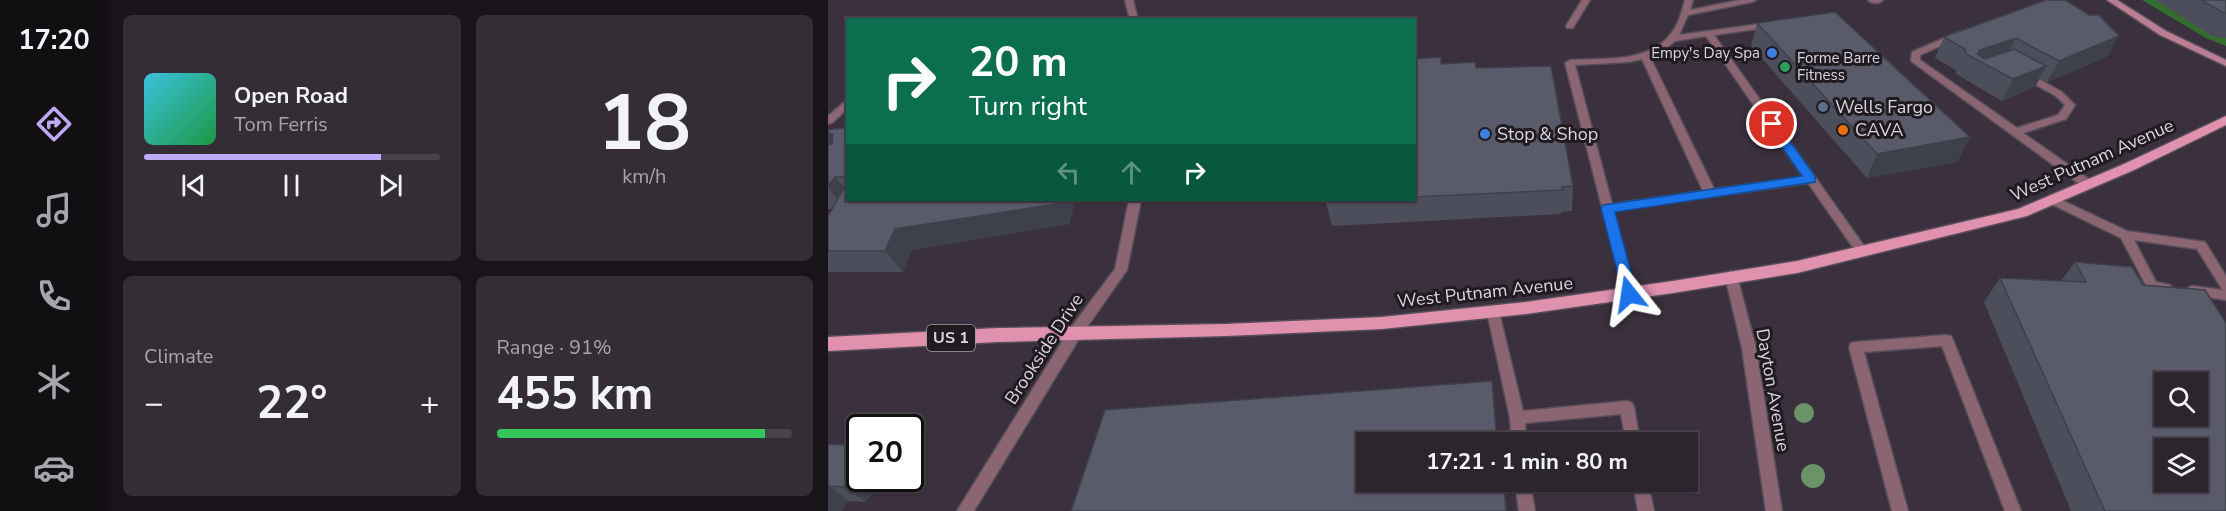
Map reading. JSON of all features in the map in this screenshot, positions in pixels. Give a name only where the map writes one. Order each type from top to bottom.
[{"type":"main road","points":[[2111,0],[2173,38],[2226,63]]},
{"type":"main road","name":"West Putnam Avenue","points":[[828,344],[1359,324],[1493,312],[1629,294],[1797,267],[2022,213],[2089,185],[2226,120]]},
{"type":"street","points":[[1129,0],[1134,18]]},
{"type":"street","points":[[1570,26],[1586,0]]},
{"type":"street","points":[[1675,38],[1689,0]]},
{"type":"street","points":[[1686,13],[1752,0]]},
{"type":"street","points":[[1872,0],[1879,0]]},
{"type":"street","points":[[1629,294],[1570,63],[1646,58],[1675,38],[1776,23]]},
{"type":"street","points":[[1708,33],[1863,253]]},
{"type":"street","points":[[1963,33],[1916,54],[1916,61],[1975,106],[2016,132],[2089,185]]},
{"type":"street","points":[[1646,58],[1710,193]]},
{"type":"street","points":[[2013,69],[2059,94],[2070,105],[2062,117],[2016,132]]},
{"type":"street","points":[[828,121],[846,104]]},
{"type":"street","points":[[1607,208],[1811,179]]},
{"type":"street","points":[[2053,200],[2125,235],[2201,245],[2226,286]]},
{"type":"street","name":"Brookside Drive","points":[[965,511],[1075,333],[1121,270],[1135,201]]},
{"type":"street","points":[[2125,235],[2152,286],[2226,295]]},
{"type":"street","name":"Dayton Avenue","points":[[1731,276],[1749,348],[1774,511]]},
{"type":"street","points":[[1493,312],[1518,432]]},
{"type":"street","points":[[1900,511],[1856,347],[1946,340],[2013,511]]},
{"type":"street","points":[[1516,418],[1626,407],[1631,432]]},
{"type":"street","points":[[1525,492],[1527,511]]},
{"type":"street","points":[[1643,492],[1646,511]]},
{"type":"green space","points":[[2142,0],[2226,0],[2226,46],[2206,38]]},
{"type":"building","points":[[2046,0],[2065,0],[2089,15],[2099,15],[2119,36],[2059,61],[2016,38],[1980,50],[1977,54],[1985,59],[2014,49],[2046,66],[2013,79],[1966,54],[1965,49],[1944,37]]},
{"type":"building","points":[[2201,0],[2226,0],[2226,14]]},
{"type":"building","points":[[1835,12],[1970,137],[1877,154],[1757,23]]},
{"type":"building","points":[[1441,57],[1441,64],[1475,62],[1476,68],[1551,66],[1573,186],[1562,187],[1562,190],[1416,197],[1416,59]]},
{"type":"building","points":[[846,127],[846,177],[835,177],[828,186],[828,144],[832,144],[833,134],[828,134],[828,130]]},
{"type":"building","points":[[846,184],[846,201],[1058,201],[1057,204],[895,229],[885,251],[828,251],[828,216]]},
{"type":"building","points":[[2075,262],[2132,267],[2143,285],[2205,290],[2226,323],[2226,511],[2105,511],[2000,278],[2086,282]]},
{"type":"building","points":[[1492,381],[1496,432],[1356,432],[1356,492],[1505,492],[1506,511],[1071,511],[1105,410]]},
{"type":"building","points":[[828,444],[846,445],[846,487],[828,487]]},
{"type":"place","name":"Empy's Day Spa","points":[[1772,53]]},
{"type":"place","name":"Forme Barre Fitness","points":[[1785,67]]},
{"type":"place","name":"Wells Fargo","points":[[1823,107]]},
{"type":"place","name":"CAVA","points":[[1843,130]]},
{"type":"place","name":"Stop & Shop","points":[[1485,134]]},
{"type":"route","points":[[1629,294],[1607,208],[1811,179],[1772,124]]}]
